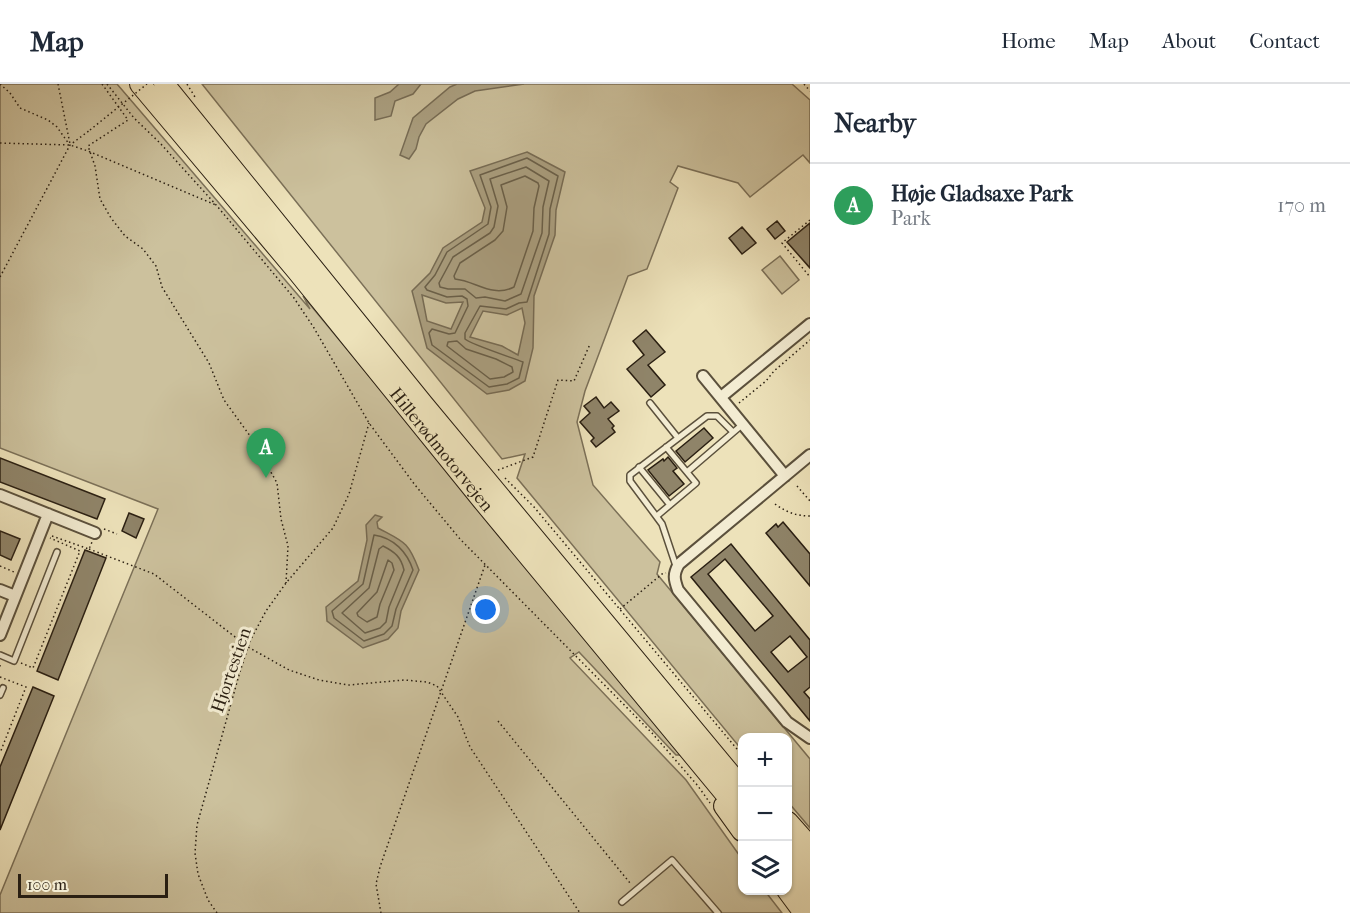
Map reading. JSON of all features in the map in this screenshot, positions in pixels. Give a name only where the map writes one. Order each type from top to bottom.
[{"type":"highway","name":"Hillerødmotorvejen","points":[[140,84],[297,271],[483,501],[738,809]]},
{"type":"highway","name":"Hillerødmotorvejen","points":[[164,84],[423,404],[741,787]]},
{"type":"highway","points":[[590,605],[738,767]]},
{"type":"highway","points":[[659,713],[738,825]]},
{"type":"highway","points":[[792,827],[810,847]]},
{"type":"highway","points":[[792,848],[810,870]]},
{"type":"highway","points":[[792,873],[810,896]]},
{"type":"highway","points":[[790,895],[804,913]]},
{"type":"street","points":[[720,397],[810,324]]},
{"type":"street","points":[[703,376],[785,476]]},
{"type":"street","points":[[810,455],[675,570],[674,580],[678,590],[787,722],[810,738]]},
{"type":"street","points":[[0,495],[95,533]]},
{"type":"street","points":[[0,635],[48,514]]},
{"type":"street","points":[[0,590],[15,596]]},
{"type":"lane","points":[[650,403],[678,438]]},
{"type":"lane","points":[[675,570],[658,515],[630,481],[631,474],[710,415],[717,416],[733,432]]},
{"type":"lane","points":[[687,472],[743,424]]},
{"type":"lane","points":[[658,515],[696,483],[666,447]]},
{"type":"lane","points":[[639,467],[670,505]]},
{"type":"lane","points":[[0,655],[14,661],[57,552]]},
{"type":"lane","points":[[0,695],[3,688]]},
{"type":"lane","points":[[621,902],[672,860],[718,913]]},
{"type":"path","points":[[0,84],[21,108],[48,120],[57,127],[70,145]]},
{"type":"path","points":[[58,84],[70,145]]},
{"type":"path","points":[[102,84],[128,120],[88,146],[95,166],[100,199],[125,236],[143,249],[156,266],[162,287],[209,363],[224,400],[253,440],[277,483],[281,519],[288,546],[286,583]]},
{"type":"path","points":[[107,84],[134,118],[217,206],[294,298],[369,423],[415,485],[460,539],[652,733],[698,786],[711,805]]},
{"type":"path","points":[[0,277],[70,145],[147,84]]},
{"type":"path","points":[[187,84],[198,102]]},
{"type":"path","points":[[804,84],[810,91]]},
{"type":"path","points":[[0,143],[70,145],[217,206]]},
{"type":"path","points":[[810,220],[782,243],[810,277]]},
{"type":"path","points":[[731,410],[810,340]]},
{"type":"path","points":[[497,470],[533,457],[558,380],[574,381],[590,345]]},
{"type":"path","name":"Hjortestien","points":[[217,913],[208,900],[198,874],[195,853],[197,825],[248,647],[266,611],[286,583],[333,528],[349,494],[369,423]]},
{"type":"path","points":[[505,478],[534,507],[738,750]]},
{"type":"path","points":[[797,486],[810,501]]},
{"type":"path","points":[[775,504],[784,511],[810,516]]},
{"type":"path","points":[[89,549],[95,533]]},
{"type":"path","points":[[51,536],[154,574],[248,647],[289,670],[319,680],[349,685],[404,680],[427,682],[437,686],[458,717],[470,747],[580,913]]},
{"type":"path","points":[[14,661],[33,668],[80,551],[53,541]]},
{"type":"path","points":[[381,913],[376,884],[440,690],[485,564]]},
{"type":"path","points":[[0,566],[23,575]]},
{"type":"path","points":[[619,609],[662,574],[675,570]]},
{"type":"path","points":[[0,677],[26,687],[0,753]]},
{"type":"path","points":[[498,721],[635,890]]},
{"type":"shaded area","points":[[0,84],[117,84],[310,309],[303,296],[682,755],[676,755],[579,652],[570,658],[686,780],[738,853],[738,895],[768,895],[782,913],[0,913],[0,895],[158,509],[0,448]]},
{"type":"shaded area","points":[[202,84],[792,84],[810,100],[810,163],[803,155],[750,197],[738,183],[678,166],[670,182],[678,188],[647,269],[628,276],[585,391],[577,422],[593,485],[660,562],[657,574],[788,733],[738,733],[738,745],[517,478],[525,454],[502,459]]},
{"type":"shaded area","points":[[780,256],[799,280],[782,294],[762,270]]},
{"type":"shaded area","points":[[792,737],[810,759],[810,828],[792,807]]},
{"type":"water","points":[[399,84],[421,84],[413,94],[395,101],[391,116],[375,120],[375,98],[390,92]]},
{"type":"water","points":[[457,84],[524,84],[475,91],[458,99],[426,124],[416,149],[409,159],[400,155],[413,118],[450,87]]},
{"type":"water","points":[[527,152],[565,172],[556,210],[555,235],[534,296],[533,348],[525,381],[509,390],[487,394],[427,348],[412,291],[430,273],[443,248],[482,222],[485,208],[470,171]],"holes":[[[422,295],[446,303],[463,302],[451,329],[427,321]],[[522,308],[525,323],[518,355],[502,346],[470,337],[483,311],[507,315]]]},
{"type":"water","points":[[375,515],[382,517],[377,522],[378,528],[404,543],[412,553],[419,570],[401,611],[398,628],[388,639],[363,648],[327,621],[326,607],[358,581],[367,540],[366,525]]},
{"type":"building","points":[[777,221],[785,231],[775,239],[767,229]]},
{"type":"building","points":[[810,223],[810,268],[787,242]]},
{"type":"building","points":[[742,227],[756,243],[742,254],[729,238]]},
{"type":"building","points":[[646,330],[665,352],[648,365],[665,385],[651,397],[627,369],[644,355],[633,341]]},
{"type":"building","points":[[596,397],[604,408],[611,402],[619,411],[608,419],[614,426],[612,428],[615,432],[596,447],[591,441],[594,438],[580,422],[590,413],[584,406]]},
{"type":"building","points":[[704,428],[713,438],[685,462],[676,451]]},
{"type":"building","points":[[668,457],[677,468],[673,471],[684,484],[669,496],[648,470]]},
{"type":"building","points":[[0,458],[105,499],[97,519],[0,482]]},
{"type":"building","points":[[129,513],[144,519],[136,538],[122,531]]},
{"type":"building","points":[[783,522],[810,554],[810,586],[766,533],[776,524],[778,527]]},
{"type":"building","points":[[0,531],[20,539],[11,560],[0,555]]},
{"type":"building","points":[[731,544],[810,640],[810,687],[804,692],[810,699],[810,721],[691,577]],"holes":[[[725,559],[773,616],[755,631],[708,574]],[[790,636],[807,657],[788,672],[771,652]]]},
{"type":"building","points":[[85,550],[106,558],[58,680],[37,671]]},
{"type":"building","points":[[33,687],[54,696],[0,830],[0,767]]},
{"type":"place","name":"Høje Gladsaxe Park","points":[[266,478]]}]
